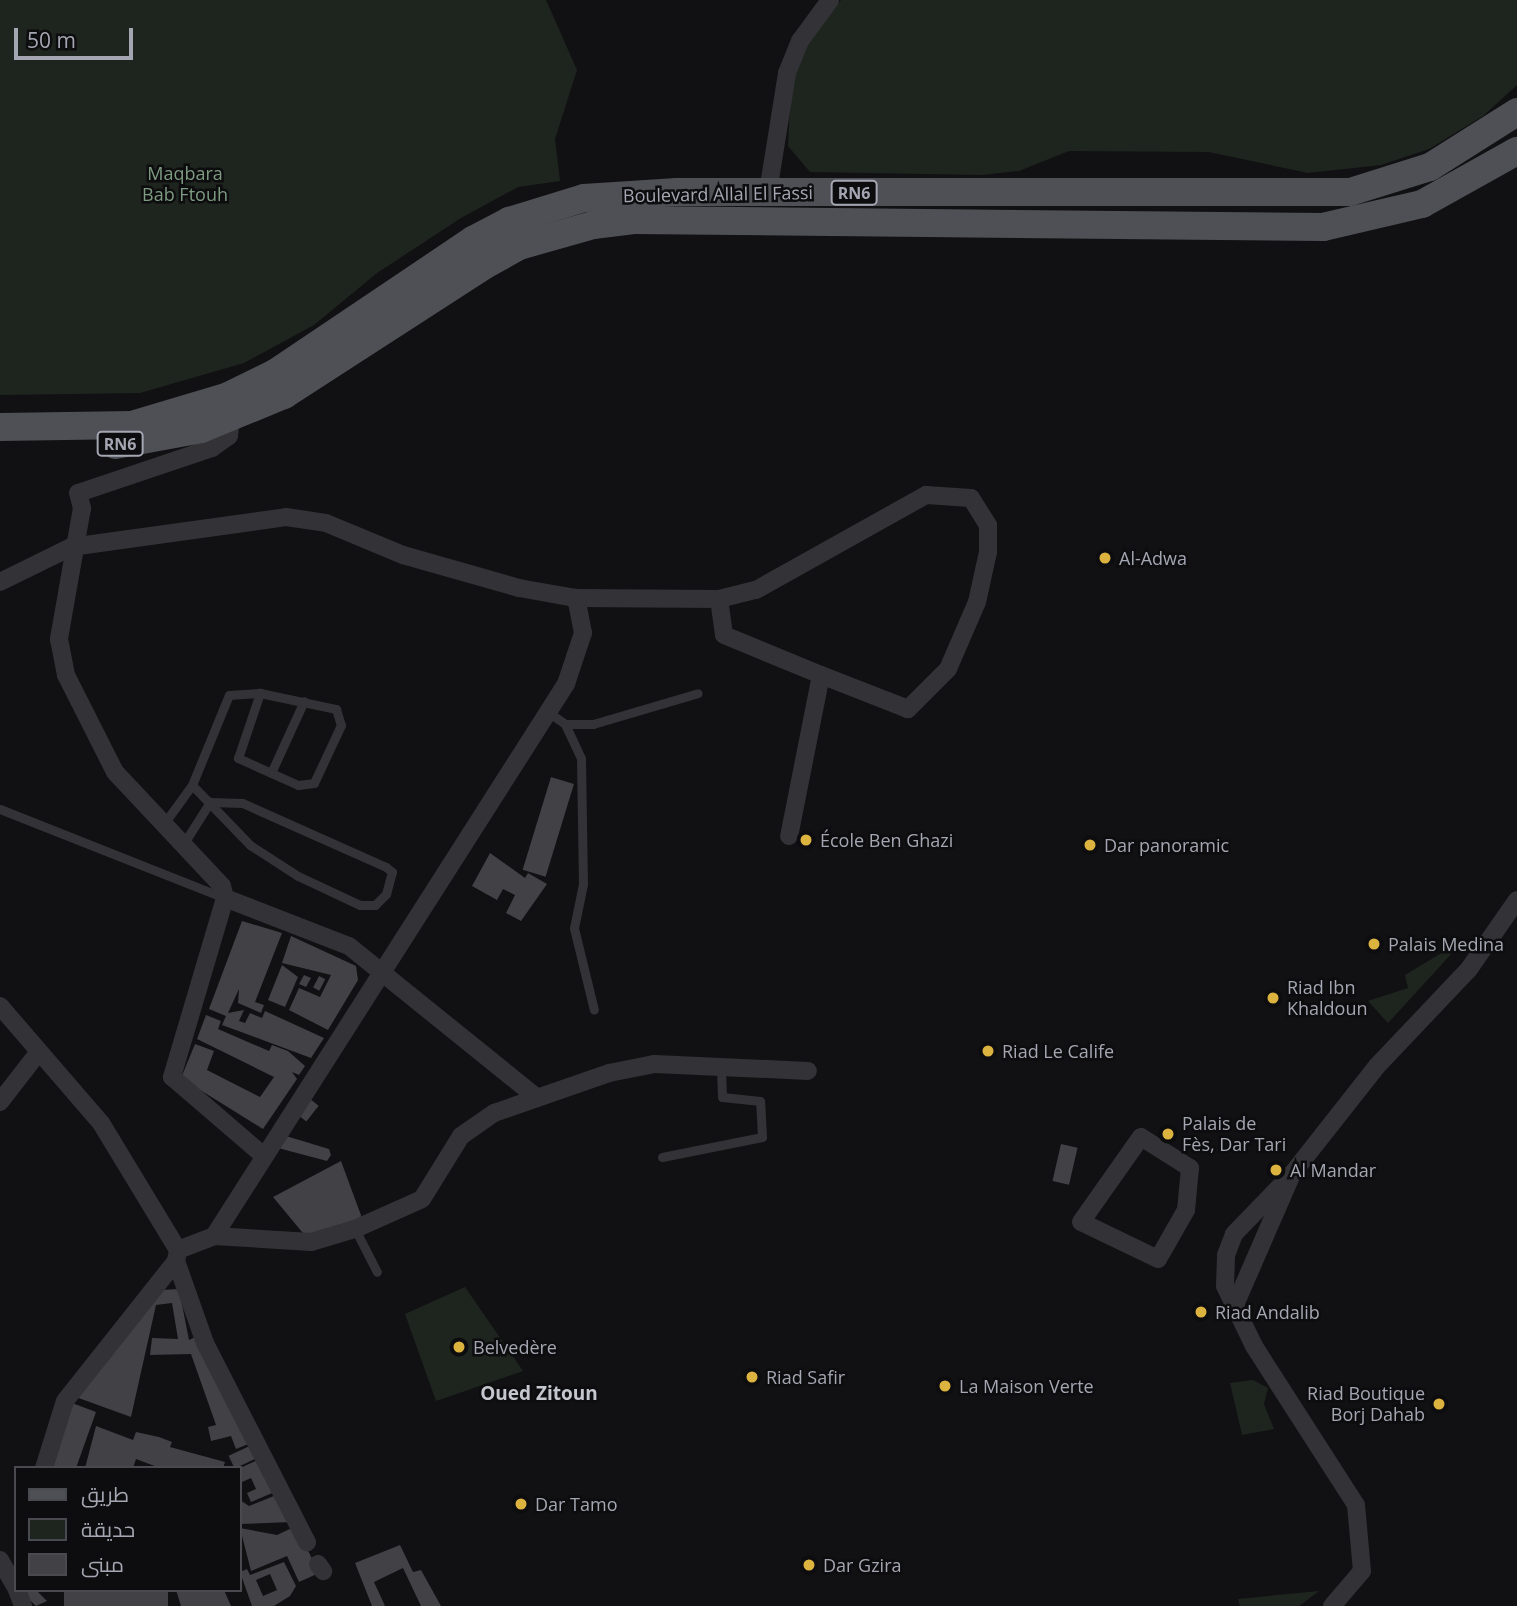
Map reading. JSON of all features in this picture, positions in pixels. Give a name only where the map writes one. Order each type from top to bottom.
[{"type":"main road","name":"Boulevard Allal El Fassi","points":[[0,427],[132,425],[231,407],[275,373],[509,221],[584,198],[768,192],[1350,192],[1430,167],[1517,112]]},
{"type":"main road","name":"Boulevard Allal El Fassi","points":[[0,446],[135,443],[338,365],[497,258],[582,228],[632,220],[1323,227],[1422,204],[1517,151]]},
{"type":"street","points":[[768,192],[787,73],[800,41],[830,0]]},
{"type":"street","points":[[231,407],[229,436],[212,448],[78,493],[82,508],[71,547],[59,639],[66,675],[115,772],[163,825],[216,874],[225,898],[172,1077],[264,1156]]},
{"type":"street","points":[[0,582],[71,547],[286,517],[326,523],[482,578],[576,598],[719,599],[756,590],[926,495],[971,498],[988,525],[988,552],[977,602],[948,669],[908,709],[724,635],[719,599]]},
{"type":"street","points":[[45,1466],[65,1401],[177,1256],[214,1236],[548,712],[579,654],[576,598]]},
{"type":"street","points":[[789,836],[821,675]]},
{"type":"street","points":[[225,898],[349,946],[536,1097]]},
{"type":"street","points":[[1332,1606],[1362,1571],[1356,1504],[1295,1414],[1234,1305],[1223,1276],[1235,1238],[1292,1174],[1377,1066],[1469,970],[1517,900]]},
{"type":"street","points":[[0,1006],[101,1123],[177,1256],[205,1343],[307,1542]]},
{"type":"street","points":[[0,1102],[38,1053]]},
{"type":"street","points":[[214,1236],[311,1242],[355,1229],[422,1199],[467,1131],[536,1097],[655,1064],[808,1071]]},
{"type":"street","points":[[1141,1137],[1190,1168],[1185,1210],[1158,1259],[1135,1248],[1081,1222],[1141,1137]]},
{"type":"street","points":[[1234,1305],[1292,1174]]},
{"type":"street","points":[[1235,1238],[1252,1230],[1260,1251]]},
{"type":"street","points":[[1235,1238],[1240,1260],[1260,1251]]},
{"type":"lane","points":[[163,825],[192,785],[229,695],[260,693],[335,709],[341,725],[314,783],[298,785],[236,753],[260,693]]},
{"type":"lane","points":[[565,724],[593,724],[698,693]]},
{"type":"lane","points":[[271,773],[304,701]]},
{"type":"lane","points":[[548,712],[565,724],[583,772],[583,884],[574,928],[594,1010]]},
{"type":"lane","points":[[192,785],[250,845],[298,876],[359,905],[375,905],[386,894],[392,877],[386,867],[242,803],[211,802]]},
{"type":"lane","points":[[184,843],[211,802]]},
{"type":"lane","points":[[0,809],[225,898]]},
{"type":"lane","points":[[662,1157],[762,1137],[760,1101],[722,1097],[721,1069]]},
{"type":"lane","points":[[355,1229],[377,1272]]},
{"type":"green space","name":"Maqbara Bab Ftouh","points":[[0,0],[546,0],[577,70],[555,139],[560,181],[518,187],[461,218],[377,273],[314,325],[244,363],[140,393],[0,395]]},
{"type":"green space","points":[[841,0],[1517,0],[1517,85],[1483,116],[1429,149],[1381,165],[1308,173],[1209,152],[1069,151],[1019,171],[982,175],[810,172],[788,146],[792,64]]},
{"type":"green space","points":[[1465,939],[1388,1023],[1368,1001],[1408,988],[1405,975]]},
{"type":"green space","points":[[465,1287],[523,1371],[436,1401],[405,1314]]},
{"type":"green space","points":[[1253,1380],[1268,1388],[1264,1404],[1274,1429],[1242,1435],[1230,1383]]},
{"type":"green space","points":[[1319,1591],[1299,1606],[1240,1606],[1238,1599]]},
{"type":"building","points":[[551,777],[574,784],[546,877],[523,870]]},
{"type":"building","points":[[490,853],[525,878],[528,873],[547,884],[521,921],[506,913],[515,895],[503,889],[497,900],[472,886]]},
{"type":"building","points":[[242,921],[282,933],[255,1002],[264,1005],[261,1013],[238,1003],[239,989],[228,1013],[244,1010],[239,1021],[245,1023],[250,1013],[262,1018],[265,1011],[324,1038],[311,1058],[222,1025],[226,1016],[209,1009]]},
{"type":"building","points":[[291,936],[356,966],[358,980],[328,1030],[289,1010],[299,988],[320,997],[331,975],[282,963]]},
{"type":"building","points":[[282,965],[298,977],[285,1007],[268,1000]]},
{"type":"building","points":[[304,975],[311,978],[306,987],[299,984]]},
{"type":"building","points":[[319,976],[325,979],[319,991],[313,988]]},
{"type":"building","points":[[206,1015],[221,1021],[218,1029],[269,1051],[272,1045],[288,1051],[305,1066],[299,1075],[292,1072],[297,1079],[263,1129],[181,1078],[195,1044],[214,1051],[207,1070],[260,1097],[274,1077],[197,1039]]},
{"type":"building","points":[[310,1099],[319,1106],[306,1122],[298,1115]]},
{"type":"building","points":[[286,1136],[329,1149],[331,1155],[327,1161],[278,1148]]},
{"type":"building","points":[[1061,1144],[1078,1148],[1069,1185],[1052,1181]]},
{"type":"building","points":[[341,1161],[362,1218],[307,1238],[273,1197]]},
{"type":"building","points":[[179,1289],[189,1340],[200,1335],[253,1442],[236,1449],[231,1436],[211,1441],[208,1427],[216,1425],[191,1354],[150,1355],[152,1338],[178,1339],[172,1303],[156,1305],[131,1417],[73,1396],[160,1290]]},
{"type":"building","points":[[72,1403],[96,1412],[77,1466],[50,1466]]},
{"type":"building","points":[[96,1426],[133,1440],[136,1432],[159,1437],[172,1442],[170,1447],[225,1462],[224,1466],[155,1466],[136,1459],[134,1466],[86,1466]]},
{"type":"building","points":[[254,1444],[260,1457],[240,1466],[233,1466],[229,1456]]},
{"type":"building","points":[[262,1458],[277,1491],[251,1502],[247,1493],[256,1489],[251,1478],[242,1482],[242,1467]]},
{"type":"building","points":[[279,1494],[292,1522],[242,1524],[242,1501],[249,1506]]},
{"type":"building","points":[[296,1526],[319,1573],[299,1582],[287,1556],[251,1571],[242,1528],[277,1535]]},
{"type":"building","points":[[400,1545],[413,1572],[421,1570],[441,1606],[421,1606],[403,1568],[374,1582],[385,1606],[372,1606],[355,1563]]},
{"type":"building","points":[[284,1562],[296,1586],[290,1596],[274,1606],[252,1606],[242,1578],[242,1571],[247,1569],[250,1575]],"holes":[[[270,1574],[277,1590],[263,1596],[256,1580]]]},
{"type":"building","points":[[21,1592],[38,1592],[47,1601],[36,1606]]},
{"type":"building","points":[[64,1592],[168,1592],[168,1606],[64,1606]]},
{"type":"building","points":[[177,1592],[225,1592],[231,1606],[181,1606]]},
{"type":"place","name":"Al-Adwa","points":[[1105,558]]},
{"type":"place","name":"École Ben Ghazi","points":[[806,840]]},
{"type":"place","name":"Dar panoramic","points":[[1090,845]]},
{"type":"place","name":"Palais Medina","points":[[1374,944]]},
{"type":"place","name":"Riad Ibn Khaldoun","points":[[1273,998]]},
{"type":"place","name":"Riad Le Calife","points":[[988,1051]]},
{"type":"place","name":"Palais de Fès, Dar Tari","points":[[1168,1134]]},
{"type":"place","name":"Al Mandar","points":[[1276,1170]]},
{"type":"place","name":"Riad Andalib","points":[[1201,1312]]},
{"type":"place","name":"Belvedère","points":[[459,1347]]},
{"type":"place","name":"Riad Safir","points":[[752,1377]]},
{"type":"place","name":"La Maison Verte","points":[[945,1386]]},
{"type":"place","name":"Riad Boutique Borj Dahab","points":[[1439,1404]]},
{"type":"place","name":"Dar Tamo","points":[[521,1504]]},
{"type":"place","name":"Dar Gzira","points":[[809,1565]]},
{"type":"district","name":"Oued Zitoun","points":[[539,1394]]}]
